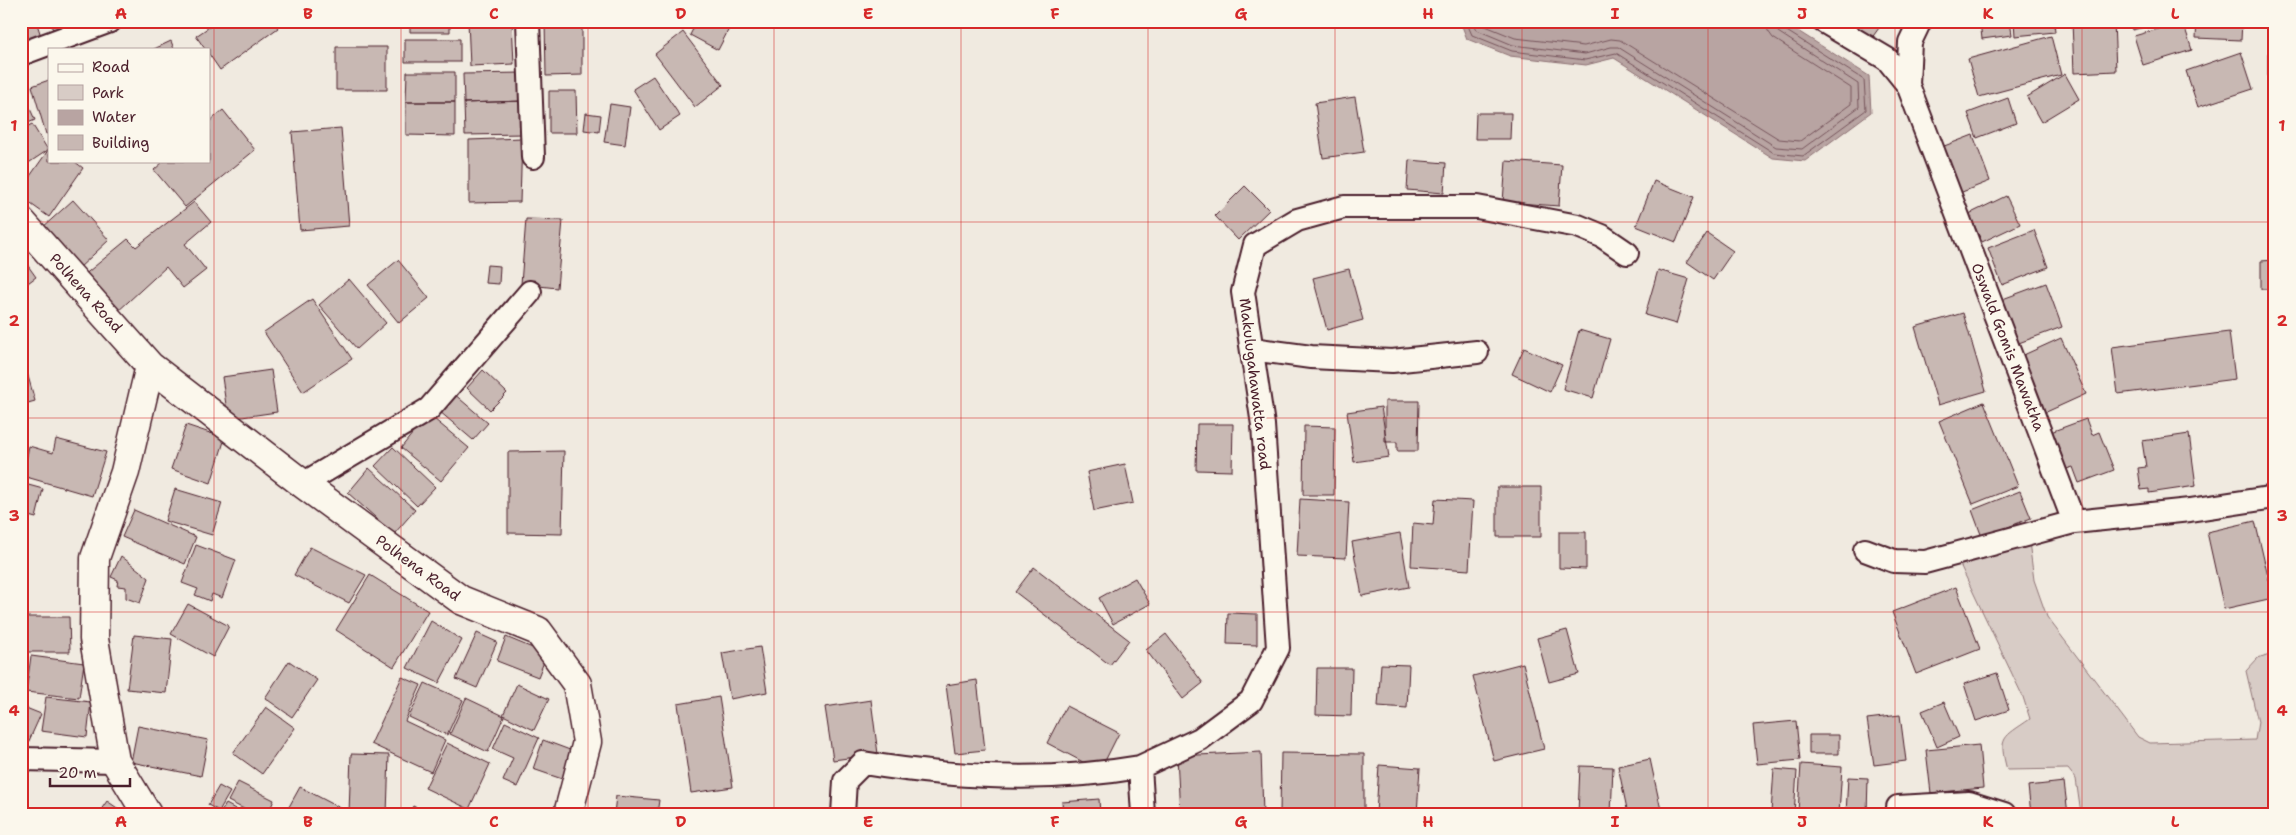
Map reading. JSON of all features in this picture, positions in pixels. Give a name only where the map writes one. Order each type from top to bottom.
[{"type":"street","points":[[21,54],[110,21]]},
{"type":"street","points":[[528,21],[533,157]]},
{"type":"street","name":"Oswald Gomis Mawatha","points":[[1822,21],[1887,59],[1908,85],[2074,522]]},
{"type":"street","points":[[1908,85],[1910,42],[1920,21]]},
{"type":"street","name":"Makulugahawatta road","points":[[842,814],[845,781],[863,763],[971,777],[1077,776],[1140,767],[1200,739],[1251,701],[1278,648],[1263,425],[1243,292],[1255,245],[1297,220],[1344,207],[1477,207],[1578,226],[1602,236],[1627,252]]},
{"type":"street","name":"Polhena Road","points":[[21,221],[150,366],[302,484],[461,600],[538,631],[578,684],[587,742],[568,814]]},
{"type":"street","points":[[302,484],[429,409],[530,292]]},
{"type":"street","points":[[1252,350],[1311,357],[1392,361],[1477,352]]},
{"type":"street","points":[[147,814],[115,761],[94,639],[95,558],[125,472],[150,366]]},
{"type":"street","points":[[1865,550],[1894,561],[1926,562],[2074,522],[2190,510],[2275,497]]},
{"type":"street","points":[[21,760],[115,761]]},
{"type":"street","points":[[1140,767],[1143,814]]},
{"type":"street","points":[[1898,807],[1969,803],[2004,814]]},
{"type":"green space","points":[[2028,534],[2034,580],[2047,617],[2138,737],[2150,743],[2255,740],[2258,722],[2246,671],[2258,658],[2275,652],[2275,814],[2081,814],[2076,779],[2068,769],[2007,770],[2003,750],[2005,739],[2030,719],[2023,697],[1955,554]]},
{"type":"water","points":[[1460,21],[1782,21],[1869,76],[1871,112],[1805,161],[1773,158],[1614,58],[1586,65],[1510,56],[1467,39]]},
{"type":"building","points":[[21,21],[36,21],[41,36],[21,44]]},
{"type":"building","points":[[49,21],[95,21],[57,38]]},
{"type":"building","points":[[218,21],[273,21],[278,28],[220,70],[210,55],[210,48],[204,48],[196,36]]},
{"type":"building","points":[[410,21],[450,21],[450,32],[410,32]]},
{"type":"building","points":[[468,21],[512,21],[514,64],[470,66]]},
{"type":"building","points":[[545,21],[582,21],[582,75],[546,76]]},
{"type":"building","points":[[697,21],[733,21],[718,50],[690,35]]},
{"type":"building","points":[[1848,21],[1884,21],[1871,39]]},
{"type":"building","points":[[1980,21],[2010,21],[2012,35],[1982,39]]},
{"type":"building","points":[[2014,21],[2054,21],[2055,32],[2015,36]]},
{"type":"building","points":[[2072,21],[2114,21],[2116,71],[2074,73]]},
{"type":"building","points":[[2130,21],[2171,21],[2132,30]]},
{"type":"building","points":[[2197,21],[2242,21],[2241,40],[2196,38]]},
{"type":"building","points":[[2183,22],[2192,50],[2143,65],[2134,36]]},
{"type":"building","points":[[683,32],[723,85],[695,107],[655,54]]},
{"type":"building","points":[[2051,36],[2061,75],[1979,97],[1968,59]]},
{"type":"building","points":[[405,39],[460,39],[460,62],[405,62]]},
{"type":"building","points":[[171,41],[174,48],[156,48]]},
{"type":"building","points":[[336,47],[387,47],[387,90],[336,90]]},
{"type":"building","points":[[2241,52],[2253,89],[2198,107],[2186,71]]},
{"type":"building","points":[[2268,53],[2275,53],[2275,89],[2268,89]]},
{"type":"building","points":[[407,72],[455,72],[455,102],[406,102]]},
{"type":"building","points":[[523,73],[523,101],[464,103],[463,74]]},
{"type":"building","points":[[2065,74],[2079,99],[2041,122],[2027,97]]},
{"type":"building","points":[[653,76],[680,116],[659,130],[633,89]]},
{"type":"building","points":[[48,80],[48,133],[46,134],[32,86]]},
{"type":"building","points":[[21,88],[35,120],[21,126]]},
{"type":"building","points":[[549,91],[576,91],[577,133],[549,133]]},
{"type":"building","points":[[1355,97],[1364,152],[1323,158],[1315,103]]},
{"type":"building","points":[[2008,98],[2016,123],[1977,138],[1968,113]]},
{"type":"building","points":[[523,101],[524,134],[465,135],[464,103]]},
{"type":"building","points":[[406,102],[455,102],[455,136],[406,135]]},
{"type":"building","points":[[610,104],[630,107],[625,145],[604,142]]},
{"type":"building","points":[[223,110],[255,150],[185,207],[154,170],[163,162],[210,162],[210,121]]},
{"type":"building","points":[[586,113],[601,115],[599,132],[584,130]]},
{"type":"building","points":[[1476,113],[1511,113],[1510,139],[1475,139]]},
{"type":"building","points":[[32,124],[48,150],[21,168],[21,130]]},
{"type":"building","points":[[341,128],[349,226],[300,230],[292,132]]},
{"type":"building","points":[[1973,135],[1990,181],[1957,194],[1939,148]]},
{"type":"building","points":[[522,138],[520,202],[469,203],[469,140]]},
{"type":"building","points":[[48,150],[48,162],[75,162],[83,168],[49,217],[21,197],[21,189]]},
{"type":"building","points":[[1409,160],[1446,163],[1444,193],[1407,190]]},
{"type":"building","points":[[1506,161],[1562,165],[1559,206],[1503,202]]},
{"type":"building","points":[[1654,181],[1694,197],[1676,242],[1636,226]]},
{"type":"building","points":[[1245,186],[1269,210],[1238,240],[1215,216]]},
{"type":"building","points":[[2006,196],[2020,224],[1982,242],[1969,214]]},
{"type":"building","points":[[73,200],[109,240],[78,269],[42,228]]},
{"type":"building","points":[[194,202],[211,222],[185,244],[206,270],[183,288],[166,267],[116,313],[83,276],[128,239],[136,247]]},
{"type":"building","points":[[2273,218],[2275,218],[2275,260]]},
{"type":"building","points":[[526,219],[563,220],[557,288],[521,284]]},
{"type":"building","points":[[2034,230],[2048,267],[2002,285],[1988,248]]},
{"type":"building","points":[[1707,233],[1733,251],[1713,280],[1687,262]]},
{"type":"building","points":[[21,256],[36,277],[21,288]]},
{"type":"building","points":[[398,260],[429,298],[399,323],[368,285]]},
{"type":"building","points":[[2275,260],[2275,289],[2261,289],[2261,261]]},
{"type":"building","points":[[487,265],[500,266],[499,284],[485,283]]},
{"type":"building","points":[[1349,269],[1363,320],[1327,330],[1313,278]]},
{"type":"building","points":[[1658,270],[1689,279],[1676,324],[1645,315]]},
{"type":"building","points":[[349,279],[386,323],[357,349],[319,305]]},
{"type":"building","points":[[2046,283],[2062,327],[2016,344],[2000,300]]},
{"type":"building","points":[[312,299],[352,359],[303,392],[264,332]]},
{"type":"building","points":[[1963,313],[1986,391],[1938,405],[1915,327]]},
{"type":"building","points":[[1579,330],[1610,339],[1593,398],[1563,389]]},
{"type":"building","points":[[2229,332],[2235,379],[2118,394],[2112,347]]},
{"type":"building","points":[[2061,338],[2086,394],[2042,414],[2017,358]]},
{"type":"building","points":[[1524,348],[1562,365],[1550,392],[1512,374]]},
{"type":"building","points":[[26,369],[35,401],[21,405],[21,371]]},
{"type":"building","points":[[271,370],[277,412],[228,419],[222,377]]},
{"type":"building","points":[[483,370],[507,393],[490,410],[467,388]]},
{"type":"building","points":[[453,393],[488,423],[473,440],[439,411]]},
{"type":"building","points":[[1385,401],[1419,401],[1418,451],[1397,451],[1397,442],[1385,442]]},
{"type":"building","points":[[1984,402],[2018,486],[1973,504],[1939,421]]},
{"type":"building","points":[[1381,407],[1389,457],[1354,462],[1347,412]]},
{"type":"building","points":[[428,414],[469,448],[441,481],[401,448]]},
{"type":"building","points":[[2086,419],[2092,435],[2099,432],[2114,470],[2079,483],[2073,467],[2063,470],[2048,433]]},
{"type":"building","points":[[1197,424],[1233,424],[1232,471],[1196,470]]},
{"type":"building","points":[[186,425],[225,438],[211,483],[171,469]]},
{"type":"building","points":[[1304,426],[1335,427],[1334,495],[1303,495]]},
{"type":"building","points":[[2189,434],[2196,486],[2149,493],[2149,489],[2141,490],[2138,468],[2146,467],[2142,441]]},
{"type":"building","points":[[56,439],[106,452],[92,496],[23,476],[29,446],[53,453]]},
{"type":"building","points":[[393,447],[435,487],[417,506],[375,466]]},
{"type":"building","points":[[564,451],[562,534],[508,533],[508,452]]},
{"type":"building","points":[[1125,464],[1133,503],[1094,511],[1087,472]]},
{"type":"building","points":[[369,468],[415,510],[394,534],[348,493]]},
{"type":"building","points":[[21,483],[43,489],[36,518],[21,514]]},
{"type":"building","points":[[1497,487],[1541,487],[1541,537],[1497,537]]},
{"type":"building","points":[[175,489],[222,503],[212,535],[165,521]]},
{"type":"building","points":[[2020,491],[2031,518],[1982,537],[1972,510]]},
{"type":"building","points":[[1300,499],[1349,502],[1346,558],[1297,556]]},
{"type":"building","points":[[1435,499],[1473,501],[1469,570],[1411,566],[1413,523],[1433,525]]},
{"type":"building","points":[[134,510],[196,537],[185,564],[122,537]]},
{"type":"building","points":[[2255,521],[2273,598],[2224,609],[2207,532]]},
{"type":"building","points":[[1559,532],[1586,532],[1586,569],[1559,568]]},
{"type":"building","points":[[1400,533],[1409,587],[1362,596],[1352,542]]},
{"type":"building","points":[[2275,541],[2275,599],[2268,542]]},
{"type":"building","points":[[196,545],[236,560],[222,598],[212,594],[210,601],[195,595],[198,589],[182,583]]},
{"type":"building","points":[[310,547],[366,575],[349,603],[294,575]]},
{"type":"building","points":[[121,556],[149,578],[140,603],[126,598],[126,587],[117,586],[118,580],[111,577]]},
{"type":"building","points":[[1034,567],[1129,640],[1110,665],[1015,592]]},
{"type":"building","points":[[370,575],[428,611],[394,667],[336,630]]},
{"type":"building","points":[[1135,578],[1150,604],[1113,624],[1099,598]]},
{"type":"building","points":[[1956,587],[1980,649],[1916,674],[1892,612]]},
{"type":"building","points":[[188,604],[229,626],[213,657],[171,634]]},
{"type":"building","points":[[1228,613],[1257,614],[1257,645],[1227,644]]},
{"type":"building","points":[[24,617],[69,617],[70,652],[25,652]]},
{"type":"building","points":[[431,621],[462,640],[439,683],[407,668]]},
{"type":"building","points":[[1567,630],[1579,674],[1549,682],[1537,638]]},
{"type":"building","points":[[477,633],[497,642],[477,688],[456,679]]},
{"type":"building","points":[[1166,634],[1203,683],[1183,699],[1146,650]]},
{"type":"building","points":[[134,635],[172,639],[166,693],[127,689]]},
{"type":"building","points":[[506,637],[547,654],[538,677],[497,661]]},
{"type":"building","points":[[760,647],[767,692],[730,699],[722,653]]},
{"type":"building","points":[[31,656],[84,663],[79,698],[26,692]]},
{"type":"building","points":[[289,661],[317,680],[292,717],[265,698]]},
{"type":"building","points":[[1523,663],[1544,749],[1494,761],[1473,676]]},
{"type":"building","points":[[1381,664],[1409,665],[1407,708],[1378,706]]},
{"type":"building","points":[[1317,668],[1352,668],[1351,716],[1316,715]]},
{"type":"building","points":[[1997,673],[2009,710],[1976,721],[1964,684]]},
{"type":"building","points":[[402,677],[421,685],[405,721],[445,740],[431,772],[371,744]]},
{"type":"building","points":[[977,680],[985,750],[955,753],[946,685]]},
{"type":"building","points":[[425,683],[463,700],[447,735],[409,717]]},
{"type":"building","points":[[517,684],[549,699],[534,730],[503,715]]},
{"type":"building","points":[[46,697],[91,702],[87,737],[41,731]]},
{"type":"building","points":[[719,697],[733,787],[691,793],[678,704]]},
{"type":"building","points":[[466,698],[504,716],[488,752],[450,734]]},
{"type":"building","points":[[871,700],[878,754],[833,760],[825,707]]},
{"type":"building","points":[[1944,702],[1959,737],[1937,747],[1922,711]]},
{"type":"building","points":[[21,706],[41,714],[24,752],[21,752]]},
{"type":"building","points":[[1066,706],[1119,733],[1100,771],[1047,743]]},
{"type":"building","points":[[266,707],[295,728],[262,774],[233,753]]},
{"type":"building","points":[[1900,715],[1906,761],[1874,765],[1867,719]]},
{"type":"building","points":[[1796,721],[1800,760],[1757,764],[1753,725]]},
{"type":"building","points":[[505,722],[539,738],[517,787],[503,781],[513,758],[493,749]]},
{"type":"building","points":[[138,726],[208,740],[201,776],[131,762]]},
{"type":"building","points":[[1809,735],[1839,735],[1839,754],[1809,754]]},
{"type":"building","points":[[543,740],[578,753],[568,781],[533,769]]},
{"type":"building","points":[[447,743],[490,764],[469,809],[425,788]]},
{"type":"building","points":[[1979,745],[1983,788],[1931,793],[1926,750]]},
{"type":"building","points":[[1261,752],[1263,814],[1180,814],[1177,756]]},
{"type":"building","points":[[1281,753],[1364,754],[1364,814],[1280,814]]},
{"type":"building","points":[[351,754],[389,755],[387,814],[349,814]]},
{"type":"building","points":[[1650,759],[1661,810],[1645,814],[1628,814],[1618,766]]},
{"type":"building","points":[[1801,764],[1842,767],[1839,814],[1798,812]]},
{"type":"building","points":[[1379,765],[1420,768],[1417,814],[1376,814]]},
{"type":"building","points":[[1580,766],[1613,767],[1611,814],[1578,814]]},
{"type":"building","points":[[1774,769],[1797,771],[1794,814],[1771,813]]},
{"type":"building","points":[[1848,777],[1868,778],[1867,814],[1846,814]]},
{"type":"building","points":[[238,782],[274,800],[268,814],[254,814],[228,801]]},
{"type":"building","points":[[2064,782],[2068,814],[2031,814],[2028,786]]},
{"type":"building","points":[[219,786],[230,792],[219,811],[208,805]]},
{"type":"building","points":[[300,787],[346,811],[344,814],[285,814]]},
{"type":"building","points":[[616,796],[659,800],[657,814],[614,814]]},
{"type":"building","points":[[1099,799],[1100,814],[1063,814],[1062,802]]},
{"type":"building","points":[[107,801],[126,814],[98,814]]},
{"type":"building","points":[[226,804],[239,811],[238,814],[220,814]]},
{"type":"building","points":[[413,806],[429,814],[409,814]]},
{"type":"building","points":[[502,808],[514,814],[499,814]]}]
